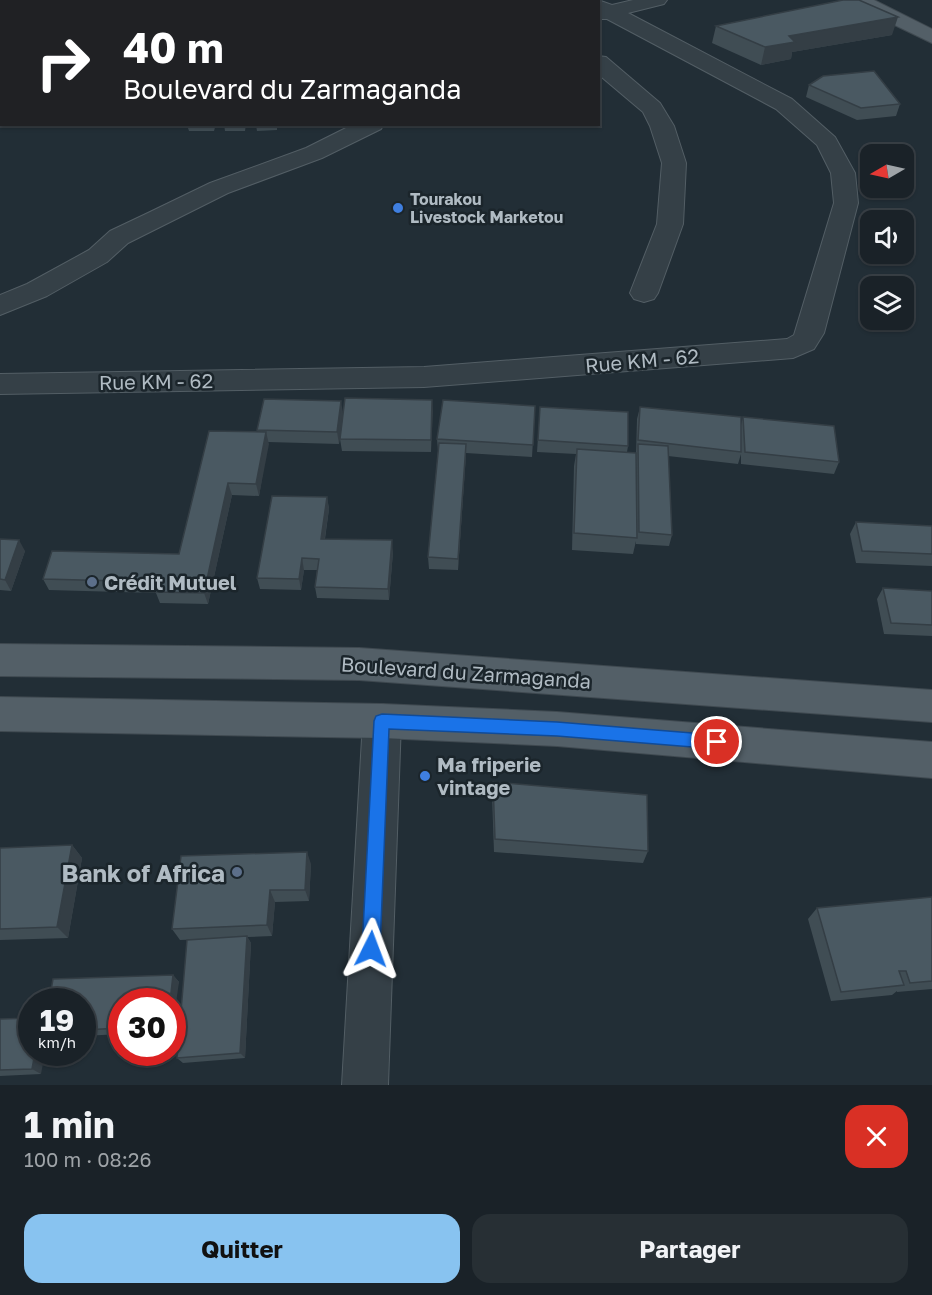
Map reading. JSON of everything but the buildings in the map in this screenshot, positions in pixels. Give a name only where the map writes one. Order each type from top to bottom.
[{"type":"main road","points":[[858,0],[932,37]]},
{"type":"main road","name":"Boulevard du Zarmaganda","points":[[0,660],[358,664],[932,706]]},
{"type":"main road","points":[[0,714],[382,721],[557,729],[932,760]]},
{"type":"street","points":[[600,7],[657,0]]},
{"type":"street","name":"Rue KM - 62","points":[[0,384],[424,377],[793,348],[804,342],[810,333],[846,203],[843,174],[827,142],[784,104],[600,9]]},
{"type":"street","points":[[600,64],[652,108],[662,126],[674,163],[670,224],[644,293]]},
{"type":"street","points":[[0,306],[37,290],[98,256],[119,237],[157,218],[219,188],[314,153],[369,126]]},
{"type":"street","points":[[365,1085],[382,721]]},
{"type":"place","name":"Tourakou Livestock Marketou","points":[[398,208]]},
{"type":"place","name":"Crédit Mutuel","points":[[92,582]]},
{"type":"place","name":"Ma friperie vintage","points":[[425,776]]},
{"type":"place","name":"Bank of Africa","points":[[237,872]]},
{"type":"route","points":[[371,949],[382,721],[557,729],[717,742]]}]
